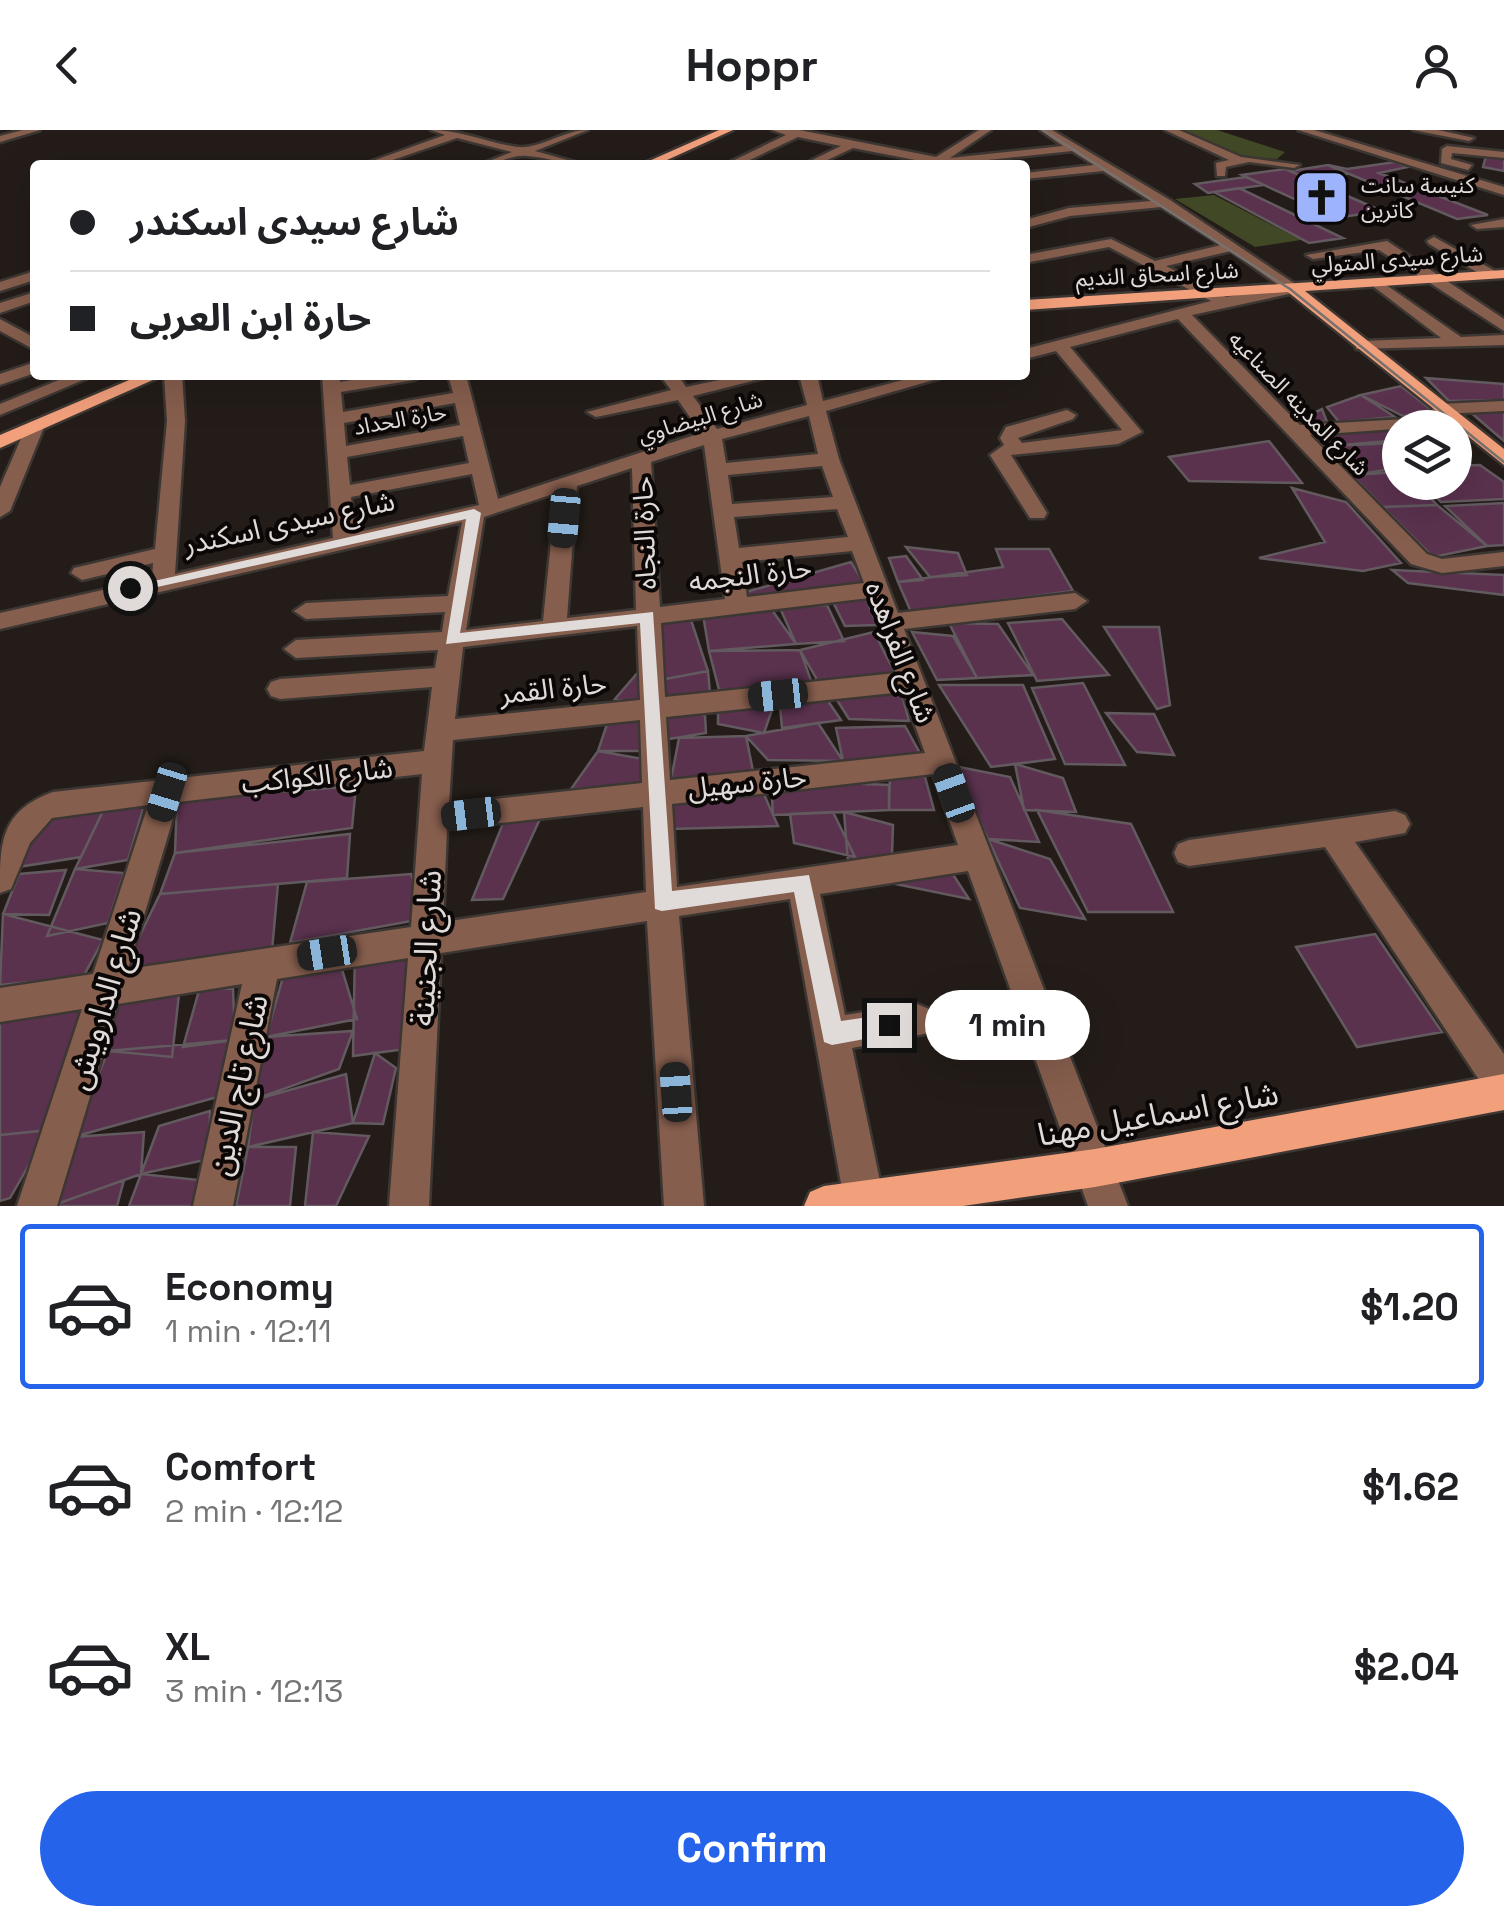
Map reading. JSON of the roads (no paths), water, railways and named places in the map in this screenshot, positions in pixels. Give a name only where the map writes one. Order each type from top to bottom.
[{"type":"main road","points":[[658,160],[728,130]]},
{"type":"main road","name":"شارع سيدى المتولي","points":[[1292,289],[1499,276]]},
{"type":"main road","points":[[1292,289],[1441,410]]},
{"type":"main road","name":"شارع اسحاق النديم","points":[[1030,305],[1292,289]]},
{"type":"main road","points":[[0,442],[143,380]]},
{"type":"main road","points":[[1472,434],[1504,459]]},
{"type":"main road","name":"شارع اسماعيل مهنا","points":[[824,1206],[884,1201],[1094,1168],[1504,1089]]},
{"type":"street","points":[[0,139],[35,130]]},
{"type":"street","points":[[436,130],[556,160]]},
{"type":"street","points":[[381,160],[471,130]]},
{"type":"street","points":[[425,160],[515,130]]},
{"type":"street","points":[[498,160],[582,130]]},
{"type":"street","points":[[777,130],[921,160]]},
{"type":"street","points":[[939,160],[985,131],[999,130]]},
{"type":"street","points":[[1045,130],[1233,246],[1292,289]]},
{"type":"street","points":[[1170,130],[1236,160],[1294,164]]},
{"type":"street","points":[[1304,130],[1416,141],[1504,144]]},
{"type":"street","points":[[741,160],[800,132]]},
{"type":"street","points":[[820,160],[885,136]]},
{"type":"street","points":[[1416,141],[1446,155]]},
{"type":"street","points":[[1416,141],[1504,192]]},
{"type":"street","points":[[1008,160],[1074,148]]},
{"type":"street","points":[[1488,170],[1451,164],[1444,160],[1447,149],[1504,155]]},
{"type":"street","points":[[805,150],[847,160]]},
{"type":"street","points":[[1221,174],[1220,165],[1236,160]]},
{"type":"street","points":[[1030,175],[1106,167]]},
{"type":"street","points":[[1030,223],[1060,214],[1166,204]]},
{"type":"street","points":[[1030,207],[1060,214]]},
{"type":"street","points":[[1504,223],[1481,225],[1504,234]]},
{"type":"street","points":[[1030,234],[1068,251],[1111,244],[1224,302]]},
{"type":"street","points":[[1434,241],[1499,276]]},
{"type":"street","points":[[1154,266],[1233,246]]},
{"type":"street","points":[[1313,255],[1378,246],[1437,278],[1504,326]]},
{"type":"street","points":[[1378,246],[1419,280]]},
{"type":"street","points":[[1030,262],[1074,261],[1068,251]]},
{"type":"street","points":[[1379,284],[1456,342]]},
{"type":"street","points":[[1030,353],[1224,302],[1292,289]]},
{"type":"street","points":[[0,308],[30,297]]},
{"type":"street","name":"شارع المدينه الصناعيه","points":[[1181,313],[1428,564],[1504,559]]},
{"type":"street","points":[[5,332],[30,327]]},
{"type":"street","points":[[5,332],[30,342]]},
{"type":"street","points":[[1362,346],[1504,340]]},
{"type":"street","points":[[1037,513],[1000,455],[1016,448],[1118,438],[1133,432],[1060,345]]},
{"type":"street","points":[[0,380],[30,369]]},
{"type":"street","points":[[0,410],[74,380]]},
{"type":"street","points":[[163,580],[176,421],[173,380]]},
{"type":"street","name":"شارع الجنينة","points":[[409,1206],[440,731],[458,603],[481,509],[480,467],[457,380]]},
{"type":"street","points":[[674,380],[712,436],[737,605]]},
{"type":"street","points":[[596,412],[746,380]]},
{"type":"street","name":"شارع الفراهده","points":[[809,380],[829,458],[1108,1206]]},
{"type":"street","name":"شارع البيضاوي","points":[[481,509],[712,436],[921,380]]},
{"type":"street","points":[[332,381],[344,540]]},
{"type":"street","points":[[335,420],[462,397]]},
{"type":"street","points":[[1472,411],[1504,406]]},
{"type":"street","points":[[1016,448],[1009,438],[1013,431],[1066,415]]},
{"type":"street","points":[[1293,430],[1382,421]]},
{"type":"street","points":[[2,503],[35,427]]},
{"type":"street","name":"حارة الحداد","points":[[338,453],[470,429]]},
{"type":"street","name":"حارة النجاه","points":[[641,458],[662,902],[684,1206]]},
{"type":"street","points":[[717,470],[829,458]]},
{"type":"street","points":[[340,492],[480,467]]},
{"type":"street","points":[[554,627],[567,482]]},
{"type":"street","points":[[723,511],[845,502]]},
{"type":"street","name":"شارع سيدى اسكندر","points":[[0,620],[481,509]]},
{"type":"street","points":[[730,556],[860,543]]},
{"type":"street","points":[[82,573],[166,553]]},
{"type":"street","name":"حارة النجمه","points":[[296,648],[452,640],[877,589]]},
{"type":"street","points":[[890,622],[1075,602]]},
{"type":"street","points":[[306,611],[458,603]]},
{"type":"street","points":[[280,689],[446,677]]},
{"type":"street","name":"حارة القمر","points":[[440,731],[912,681]]},
{"type":"street","name":"شارع الكواكب","points":[[0,880],[25,822],[32,813],[53,804],[437,761]]},
{"type":"street","name":"حارة سهيل","points":[[433,818],[942,762]]},
{"type":"street","name":"شارع الدارويش","points":[[38,1206],[167,792]]},
{"type":"street","points":[[1189,854],[1395,824]]},
{"type":"street","points":[[1332,832],[1504,1089]]},
{"type":"street","points":[[0,1005],[976,856]]},
{"type":"street","points":[[802,882],[832,1034],[884,1201]]},
{"type":"street","name":"شارع تاج الدين","points":[[213,1206],[263,964]]},
{"type":"street","points":[[832,1034],[917,1021]]},
{"type":"tram line","points":[[1043,130],[1290,289],[1504,462]]},
{"type":"place","name":"كنيسة سانت كاترين","points":[[1322,198]]}]
